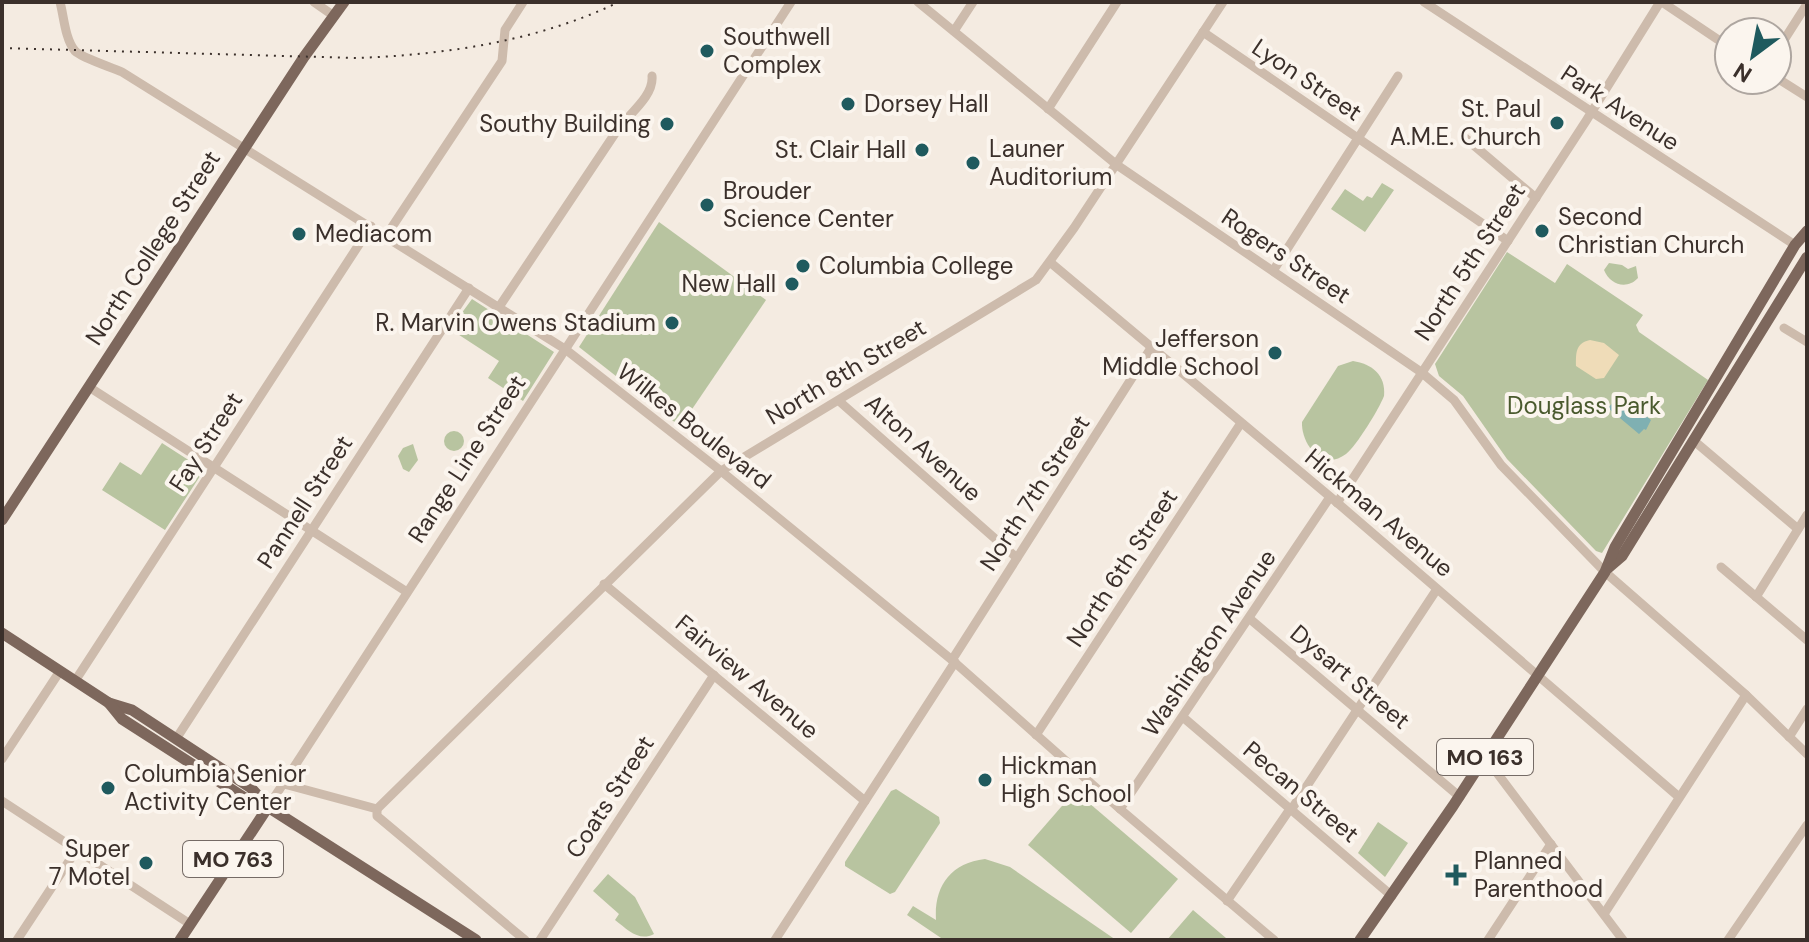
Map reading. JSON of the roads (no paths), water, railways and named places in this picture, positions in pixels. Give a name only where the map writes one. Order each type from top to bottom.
[{"type":"main road","name":"North College Street","points":[[2,520],[245,147],[344,2]]},
{"type":"main road","name":"MO 163","points":[[1360,940],[1460,797],[1605,572],[1615,547],[1795,245],[1807,231]]},
{"type":"main road","points":[[1787,290],[1798,262],[1799,251],[1795,245]]},
{"type":"main road","name":"MO 163","points":[[1605,572],[1622,556],[1807,257]]},
{"type":"main road","points":[[2,633],[109,703],[132,710],[257,791],[268,807]]},
{"type":"main road","points":[[109,703],[122,719],[251,802],[268,807],[476,940]]},
{"type":"main road","name":"Range Line Street","points":[[180,940],[268,807]]},
{"type":"street","name":"Wilkes Boulevard","points":[[60,2],[68,37],[75,50],[122,72],[245,147],[565,349],[721,471],[953,661],[1274,940]]},
{"type":"street","points":[[314,2],[334,16]]},
{"type":"street","points":[[386,236],[502,61],[505,30],[523,2]]},
{"type":"street","name":"Range Line Street","points":[[268,807],[791,2]]},
{"type":"street","name":"Rogers Street","points":[[918,2],[1117,165],[1421,372],[1454,400],[1501,465],[1605,572],[1746,695],[1807,754]]},
{"type":"street","points":[[954,31],[973,2]]},
{"type":"street","points":[[1048,109],[1117,2]]},
{"type":"street","name":"North 8th Street","points":[[377,809],[721,471],[1036,280],[1051,263],[1117,165],[1223,2]]},
{"type":"street","name":"Park Avenue","points":[[1424,2],[1795,245]]},
{"type":"street","points":[[1661,2],[1713,36]]},
{"type":"street","name":"North 5th Street","points":[[1333,500],[1508,241],[1661,2]]},
{"type":"street","points":[[1793,26],[1807,4]]},
{"type":"street","name":"Lyon Street","points":[[1203,32],[1508,241]]},
{"type":"street","points":[[499,307],[618,129],[630,118],[651,87],[652,76]]},
{"type":"street","points":[[1273,271],[1398,76]]},
{"type":"street","points":[[1464,137],[1536,198]]},
{"type":"street","name":"Fay Street","points":[[75,681],[371,226]]},
{"type":"street","name":"Hickman Avenue","points":[[1051,263],[1679,797]]},
{"type":"street","name":"Pannell Street","points":[[176,739],[469,288]]},
{"type":"street","points":[[1784,328],[1807,342]]},
{"type":"street","name":"North 7th Street","points":[[775,940],[1151,348]]},
{"type":"street","points":[[89,387],[407,592]]},
{"type":"street","name":"Alton Avenue","points":[[839,401],[1017,558]]},
{"type":"street","name":"North 6th Street","points":[[1036,735],[1241,423]]},
{"type":"street","points":[[1693,440],[1798,529]]},
{"type":"street","name":"Washington Avenue","points":[[1120,809],[1333,500]]},
{"type":"street","points":[[1756,597],[1807,515]]},
{"type":"street","points":[[1721,567],[1807,640]]},
{"type":"street","name":"Fairview Avenue","points":[[604,584],[865,801]]},
{"type":"street","points":[[1227,901],[1437,589]]},
{"type":"street","name":"Dysart Street","points":[[1250,619],[1460,797]]},
{"type":"street","points":[[2,759],[60,671]]},
{"type":"street","name":"Coats Street","points":[[540,940],[714,675]]},
{"type":"street","points":[[1604,914],[1746,695]]},
{"type":"street","points":[[1789,737],[1807,709]]},
{"type":"street","name":"Pecan Street","points":[[1184,718],[1392,896]]},
{"type":"street","points":[[1485,757],[1623,940]]},
{"type":"street","points":[[284,784],[377,809],[377,816],[525,940]]},
{"type":"street","points":[[2,801],[190,924]]},
{"type":"street","points":[[1728,940],[1807,825]]},
{"type":"street","points":[[1488,940],[1551,844]]},
{"type":"street","points":[[17,940],[77,849]]},
{"type":"water","points":[[1620,395],[1651,420],[1646,430],[1639,434],[1608,408]]},
{"type":"railway","points":[[2,48],[356,58],[390,56],[457,49],[524,36],[619,2]]},
{"type":"place","name":"Southwell Complex","points":[[707,51]]},
{"type":"place","name":"Dorsey Hall","points":[[848,104]]},
{"type":"place","name":"St. Paul A.M.E. Church","points":[[1557,123]]},
{"type":"place","name":"Southy Building","points":[[667,124]]},
{"type":"place","name":"St. Clair Hall","points":[[922,150]]},
{"type":"place","name":"Launer Auditorium","points":[[973,163]]},
{"type":"place","name":"Brouder Science Center","points":[[707,205]]},
{"type":"place","name":"Second Christian Church","points":[[1542,231]]},
{"type":"place","name":"Mediacom","points":[[299,234]]},
{"type":"place","name":"Columbia College","points":[[803,266]]},
{"type":"place","name":"New Hall","points":[[792,284]]},
{"type":"place","name":"R. Marvin Owens Stadium","points":[[672,323]]},
{"type":"place","name":"Jefferson Middle School","points":[[1275,353]]},
{"type":"place","name":"Hickman High School","points":[[985,780]]},
{"type":"place","name":"Columbia Senior Activity Center","points":[[108,788]]},
{"type":"place","name":"Super 7 Motel","points":[[146,863]]},
{"type":"place","name":"Planned Parenthood","points":[[1456,875]]},
{"type":"park label","name":"Douglass Park","points":[[1584,406]]}]
